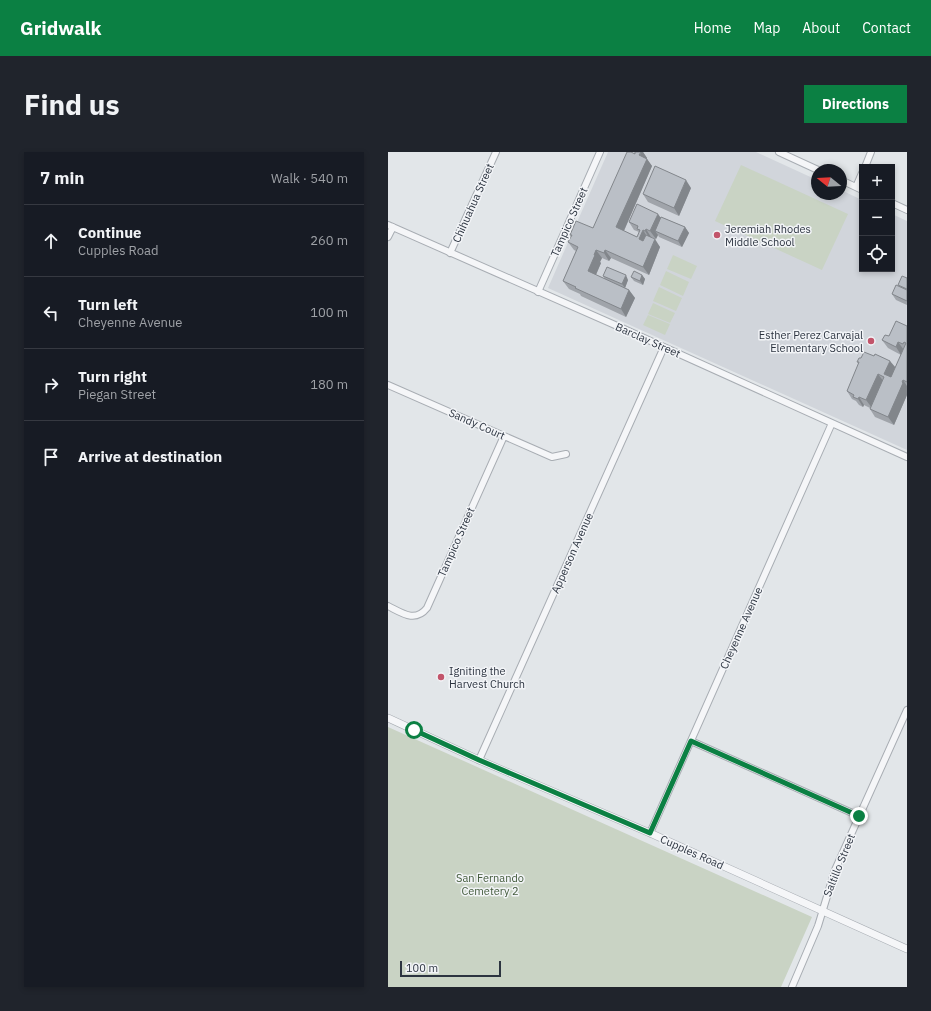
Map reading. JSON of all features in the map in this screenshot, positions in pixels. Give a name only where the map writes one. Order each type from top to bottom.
[{"type":"street","name":"Chihuahua Street","points":[[450,253],[496,152]]},
{"type":"street","name":"Tampico Street","points":[[538,292],[600,152]]},
{"type":"street","points":[[780,152],[811,167]]},
{"type":"street","points":[[866,164],[871,152]]},
{"type":"street","points":[[847,183],[859,188]]},
{"type":"street","points":[[895,204],[907,210]]},
{"type":"street","name":"Barclay Street","points":[[391,226],[907,457]]},
{"type":"street","points":[[388,237],[391,226]]},
{"type":"street","name":"Apperson Avenue","points":[[479,760],[664,347]]},
{"type":"street","name":"Sandy Court","points":[[388,385],[552,457],[566,454]]},
{"type":"street","name":"Cheyenne Avenue","points":[[650,833],[832,423]]},
{"type":"street","name":"Tampico Street","points":[[388,606],[406,615],[414,616],[421,614],[427,608],[504,436]]},
{"type":"street","name":"Saltillo Street","points":[[792,987],[811,944],[835,870],[907,710]]},
{"type":"street","name":"Cupples Road","points":[[388,718],[479,760],[650,833],[907,949]]},
{"type":"street","points":[[691,741],[859,816]]},
{"type":"shaded area","name":"Jeremiah Rhodes Middle School","points":[[608,152],[756,152],[811,177],[811,200],[847,200],[847,193],[859,199],[859,272],[895,272],[895,215],[907,221],[907,450],[548,288]]},
{"type":"green space","points":[[741,165],[811,197],[811,200],[817,200],[848,214],[822,270],[715,221]]},
{"type":"green space","points":[[673,255],[697,266],[691,279],[667,269]]},
{"type":"green space","points":[[666,271],[689,282],[683,296],[660,285]]},
{"type":"green space","points":[[659,287],[682,298],[676,311],[653,301]]},
{"type":"green space","points":[[653,303],[675,313],[670,323],[648,314]]},
{"type":"green space","points":[[648,315],[670,324],[665,335],[643,325]]},
{"type":"green space","name":"San Fernando Cemetery 2","points":[[388,727],[812,917],[781,987],[388,987]]},
{"type":"building","points":[[627,152],[635,154],[635,152],[641,152],[639,155],[647,159],[616,227],[637,237],[640,230],[637,229],[638,226],[629,222],[637,204],[658,214],[650,231],[646,229],[645,231],[643,230],[639,239],[643,241],[646,235],[655,239],[643,267],[605,250],[604,253],[596,250],[588,271],[629,290],[621,309],[563,281],[578,247],[568,242],[572,235],[570,235],[576,221],[593,228]]},
{"type":"building","points":[[655,166],[686,180],[674,208],[643,194]]},
{"type":"building","points":[[661,217],[685,227],[678,241],[655,231]]},
{"type":"building","points":[[607,267],[626,275],[622,284],[603,276]]},
{"type":"building","points":[[634,271],[642,275],[640,281],[631,277]]},
{"type":"building","points":[[902,276],[907,278],[907,289],[898,285]]},
{"type":"building","points":[[896,285],[907,290],[907,301],[892,294]]},
{"type":"building","points":[[896,321],[907,326],[907,382],[903,380],[888,417],[870,409],[884,377],[878,374],[866,400],[859,397],[858,399],[853,397],[854,395],[847,391],[859,362],[857,362],[864,352],[874,356],[875,354],[890,361],[884,374],[891,377],[906,343],[904,342],[903,344],[898,342],[896,347],[882,340],[885,335],[889,336]]},
{"type":"place","name":"Jeremiah Rhodes Middle School","points":[[717,235]]},
{"type":"place","name":"Esther Perez Carvajal Elementary School","points":[[871,341]]},
{"type":"place","name":"Igniting the Harvest Church","points":[[441,677]]},
{"type":"route","points":[[414,730],[479,760],[650,833],[691,741],[859,816]]}]
